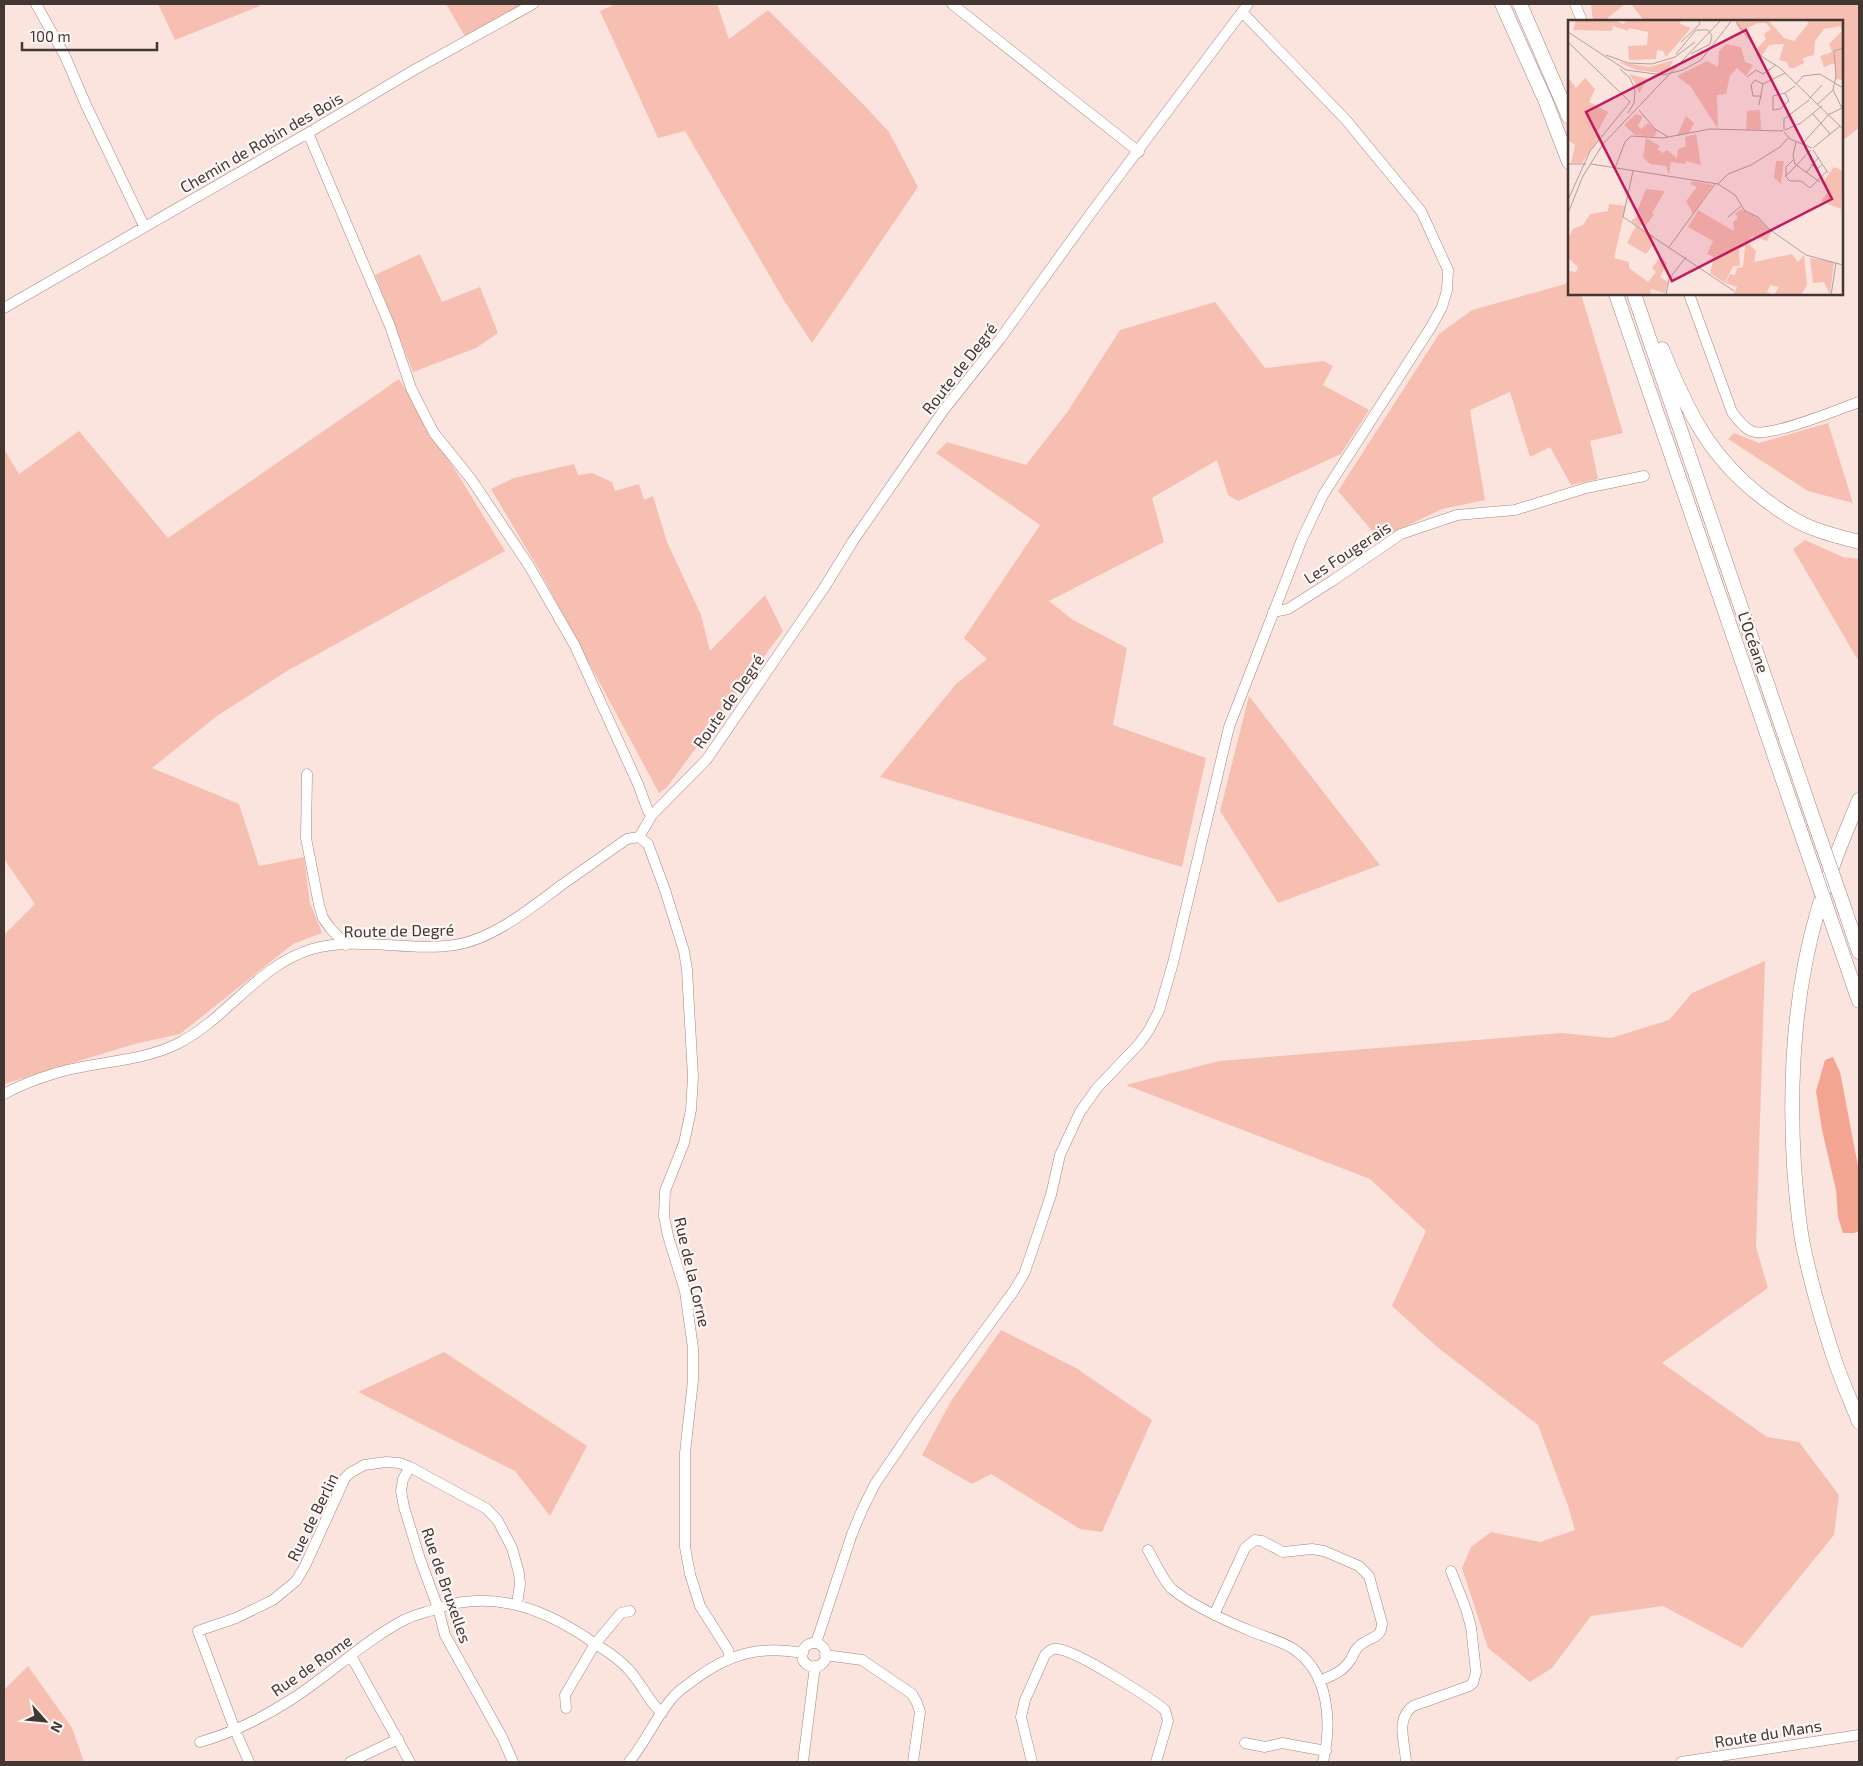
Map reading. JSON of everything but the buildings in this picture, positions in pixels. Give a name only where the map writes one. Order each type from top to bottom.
[{"type":"highway","points":[[1502,4],[1546,102],[1568,159]]},
{"type":"highway","points":[[1520,4],[1568,115]]},
{"type":"highway","name":"L’Océane","points":[[1616,295],[1859,1001]]},
{"type":"highway","name":"L’Océane","points":[[1634,295],[1859,952]]},
{"type":"highway","points":[[1644,323],[1659,342],[1678,388],[1697,424],[1728,467],[1752,490],[1778,510],[1798,521],[1859,542]]},
{"type":"highway","points":[[1859,800],[1840,846],[1818,910],[1804,966],[1795,1039],[1792,1090],[1796,1184],[1803,1243],[1816,1300],[1833,1356],[1859,1422]]},
{"type":"street","points":[[36,4],[65,56],[86,105],[144,226]]},
{"type":"street","name":"Chemin de Robin des Bois","points":[[4,308],[414,70],[533,4]]},
{"type":"street","points":[[952,4],[1139,152]]},
{"type":"street","points":[[1575,4],[1582,20]]},
{"type":"street","points":[[816,1643],[856,1522],[875,1484],[1024,1274],[1051,1195],[1060,1156],[1068,1135],[1089,1098],[1139,1044],[1159,1011],[1174,962],[1230,727],[1302,539],[1323,495],[1431,327],[1442,307],[1447,290],[1448,270],[1421,211],[1346,120],[1245,8]]},
{"type":"street","name":"Route de Degré","points":[[4,1094],[54,1073],[150,1054],[176,1044],[200,1031],[285,959],[313,949],[346,945],[390,944],[432,947],[470,942],[495,931],[627,839],[639,837],[652,815],[707,759],[824,588],[853,541],[943,411],[1000,339],[1245,8]]},
{"type":"street","points":[[308,133],[390,326],[411,388],[422,410],[434,433],[471,479],[533,572],[575,646],[638,784],[648,811],[652,815]]},
{"type":"street","points":[[1689,295],[1732,412],[1741,423],[1752,431],[1766,433],[1780,430],[1859,402]]},
{"type":"street","name":"Les Fougerais","points":[[1273,612],[1288,609],[1332,582],[1402,534],[1457,516],[1514,510],[1586,488],[1644,476]]},
{"type":"street","points":[[307,774],[306,838],[319,906],[323,918],[346,945]]},
{"type":"street","name":"Rue de la Corne","points":[[639,837],[648,844],[665,890],[684,951],[687,970],[693,1077],[691,1110],[684,1143],[665,1191],[664,1216],[668,1236],[686,1291],[693,1348],[685,1453],[685,1547],[690,1574],[700,1606],[728,1650],[730,1658]]},
{"type":"street","name":"Rue de Berlin","points":[[235,1730],[198,1631],[236,1618],[273,1600],[296,1581],[305,1566],[345,1478],[364,1465],[386,1462],[399,1463],[410,1467],[487,1510],[498,1521],[512,1548],[520,1573],[517,1604]]},
{"type":"street","name":"Rue de Bruxelles","points":[[410,1467],[404,1479],[402,1491],[404,1507],[445,1634],[502,1737],[512,1762]]},
{"type":"street","points":[[1214,1615],[1245,1548],[1255,1540],[1262,1541],[1283,1552],[1324,1551],[1359,1566],[1369,1576],[1382,1628],[1377,1637],[1364,1642],[1357,1648],[1346,1666],[1339,1673],[1319,1681]]},
{"type":"street","points":[[1148,1550],[1170,1588],[1214,1615],[1291,1648],[1309,1664],[1319,1681],[1327,1705],[1326,1751],[1323,1762]]},
{"type":"street","points":[[1406,1762],[1402,1721],[1406,1711],[1413,1706],[1469,1686],[1475,1679],[1476,1672],[1471,1627],[1451,1571]]},
{"type":"street","name":"Rue de Rome","points":[[200,1742],[235,1730],[292,1699],[406,1619],[451,1604],[480,1601],[517,1604],[536,1610],[578,1632],[616,1658],[638,1681],[662,1713]]},
{"type":"street","points":[[566,1708],[565,1695],[595,1644],[621,1613],[630,1611]]},
{"type":"street","points":[[816,1643],[824,1648],[825,1655],[822,1662],[815,1666],[806,1663],[802,1653],[807,1645],[816,1643]]},
{"type":"street","points":[[1032,1762],[1022,1725],[1022,1710],[1045,1655],[1054,1648],[1080,1657],[1165,1710],[1168,1721],[1156,1762]]},
{"type":"street","points":[[629,1762],[662,1713],[681,1689],[710,1668],[730,1658],[760,1651],[802,1653]]},
{"type":"street","points":[[825,1655],[862,1660],[912,1694],[920,1712],[913,1762]]},
{"type":"street","points":[[351,1656],[410,1762]]},
{"type":"street","points":[[803,1762],[815,1666]]},
{"type":"street","points":[[235,1730],[249,1762]]},
{"type":"street","name":"Route du Mans","points":[[1682,1762],[1859,1735]]},
{"type":"street","points":[[350,1762],[398,1739]]},
{"type":"street","points":[[1245,1744],[1265,1747],[1282,1743],[1326,1751]]},
{"type":"shaded area","points":[[158,4],[259,4],[260,6],[175,40]]},
{"type":"shaded area","points":[[446,4],[537,4],[469,43]]},
{"type":"shaded area","points":[[616,4],[717,4],[729,39],[768,10],[889,132],[918,187],[812,343],[785,302],[685,131],[658,138],[600,11]]},
{"type":"shaded area","points":[[1591,4],[1625,4],[1605,20],[1593,20]]},
{"type":"shaded area","points":[[1631,4],[1859,4],[1859,128],[1843,140],[1843,20],[1643,20]]},
{"type":"shaded area","points":[[420,254],[442,302],[480,287],[498,333],[476,348],[413,372],[375,275]]},
{"type":"shaded area","points":[[1568,283],[1568,295],[1581,295],[1623,433],[1590,441],[1598,479],[1571,485],[1550,447],[1530,457],[1510,392],[1470,410],[1485,500],[1442,509],[1379,539],[1338,491],[1439,334],[1472,310]]},
{"type":"shaded area","points":[[1215,302],[1265,368],[1323,361],[1333,366],[1323,385],[1369,410],[1341,454],[1238,501],[1228,495],[1217,460],[1152,498],[1164,542],[1049,601],[1073,620],[1127,648],[1113,725],[1206,758],[1182,867],[880,777],[956,684],[987,659],[964,638],[1040,525],[936,453],[947,442],[1026,465],[1068,411],[1120,330]]},
{"type":"shaded area","points":[[399,379],[505,551],[287,671],[217,716],[152,768],[239,804],[259,866],[304,857],[310,903],[322,933],[293,944],[180,1034],[134,1044],[4,1084],[4,935],[35,904],[4,859],[4,449],[19,474],[79,431],[168,538]]},
{"type":"shaded area","points":[[1828,423],[1853,503],[1808,491],[1728,439],[1734,433],[1759,443]]},
{"type":"shaded area","points":[[574,464],[578,475],[592,473],[612,482],[615,491],[639,484],[644,500],[653,496],[667,542],[701,615],[710,651],[765,595],[783,631],[667,787],[659,793],[538,568],[491,489],[514,478]]},
{"type":"shaded area","points":[[1805,540],[1843,557],[1859,559],[1859,662],[1793,549]]},
{"type":"shaded area","points":[[1249,696],[1380,865],[1278,903],[1220,811]]},
{"type":"shaded area","points":[[1765,961],[1756,1247],[1768,1288],[1662,1363],[1767,1437],[1799,1442],[1839,1495],[1834,1535],[1742,1648],[1663,1606],[1591,1616],[1552,1668],[1530,1682],[1488,1648],[1462,1568],[1471,1547],[1491,1532],[1540,1542],[1575,1530],[1538,1425],[1436,1346],[1392,1306],[1426,1231],[1370,1179],[1126,1085],[1219,1061],[1562,1033],[1611,1038],[1669,1020],[1692,993]]},
{"type":"shaded area","points":[[1833,1057],[1840,1072],[1859,1171],[1859,1231],[1854,1233],[1843,1233],[1838,1217],[1836,1190],[1822,1130],[1816,1091],[1825,1060]]},
{"type":"shaded area","points":[[1001,1330],[1076,1368],[1152,1420],[1102,1532],[1080,1529],[991,1474],[972,1484],[922,1455],[951,1401]]},
{"type":"shaded area","points":[[444,1352],[587,1446],[550,1516],[515,1471],[358,1392]]},
{"type":"shaded area","points":[[28,1666],[72,1728],[84,1762],[4,1762],[4,1690]]}]
